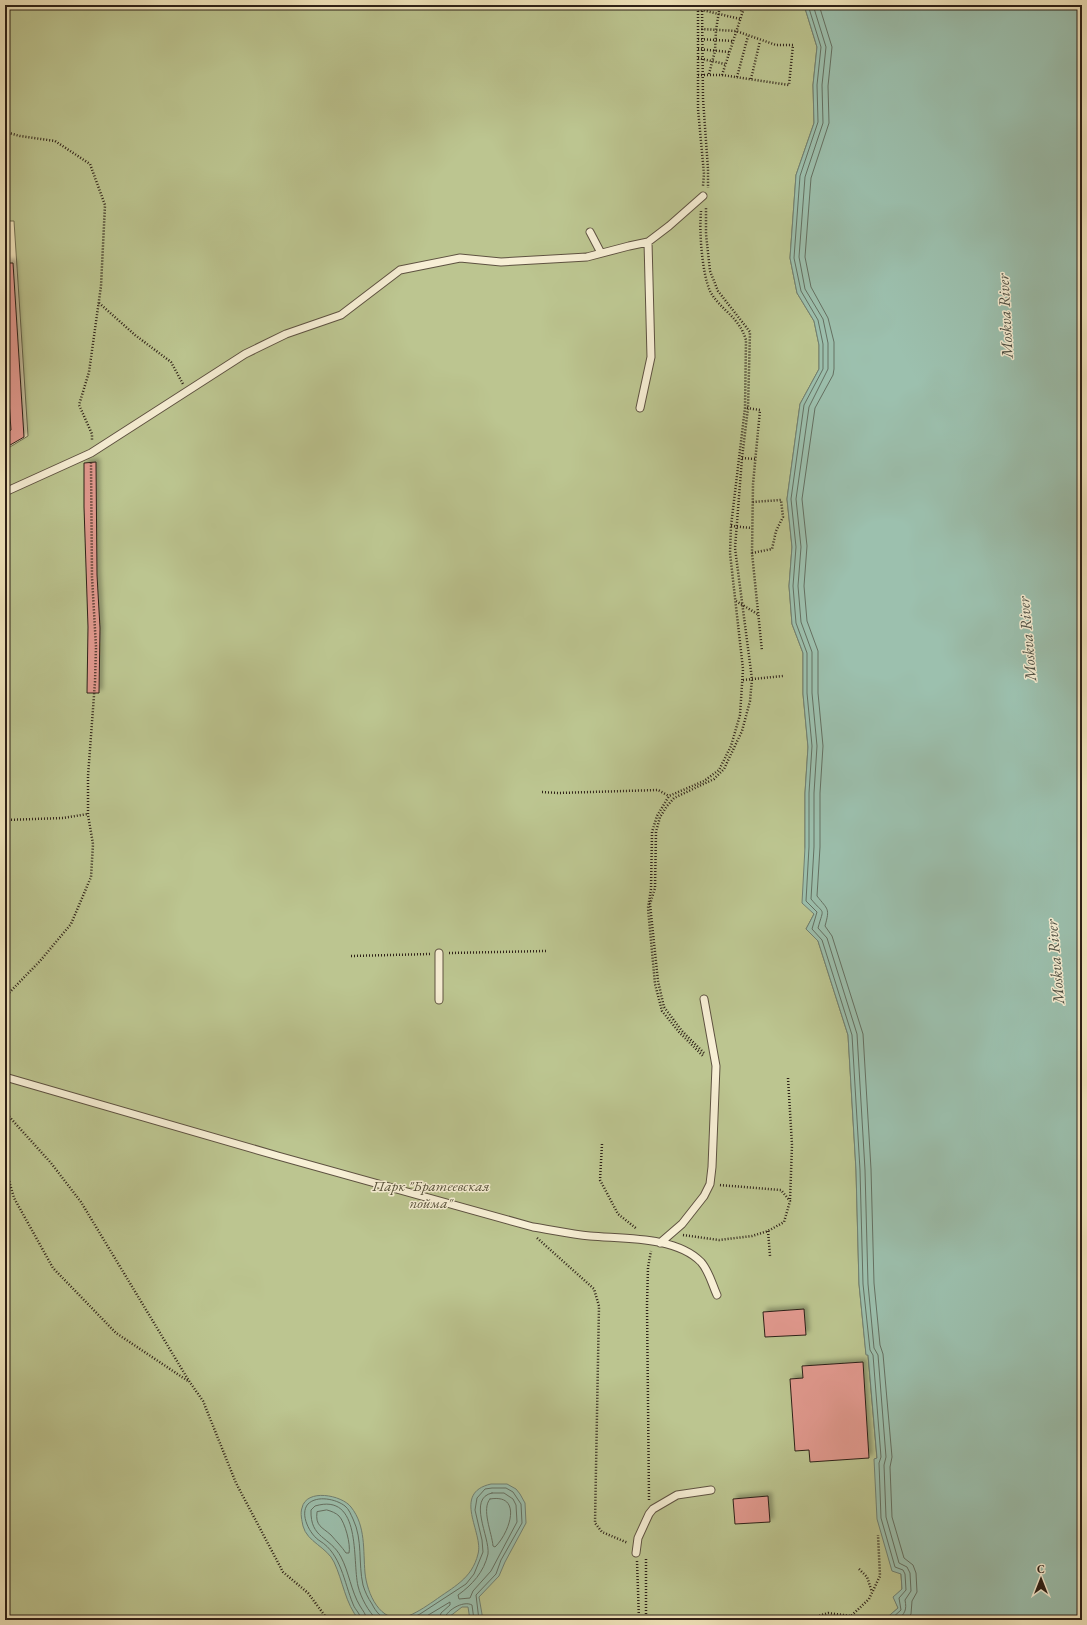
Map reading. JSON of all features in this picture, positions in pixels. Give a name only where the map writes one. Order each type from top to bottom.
[{"type":"lane","points":[[5,492],[90,453],[252,351],[286,334],[341,315],[400,270],[460,258],[501,262],[587,257],[648,242],[669,226],[705,193]]},
{"type":"lane","points":[[590,232],[601,253]]},
{"type":"lane","points":[[640,408],[651,357],[648,242]]},
{"type":"lane","points":[[439,954],[439,1000]]},
{"type":"lane","points":[[657,1242],[682,1224],[704,1196],[710,1184],[716,1064],[704,999]]},
{"type":"lane","points":[[5,1077],[278,1156],[533,1227],[565,1233],[657,1242],[688,1253],[701,1262],[710,1276],[717,1295]]},
{"type":"lane","points":[[636,1553],[638,1538],[649,1514],[653,1509],[677,1495],[711,1490]]},
{"type":"path","points":[[5,11],[6,5]]},
{"type":"path","points":[[698,5],[698,29],[702,49],[702,75],[708,169],[700,218],[701,242],[710,291],[734,317],[746,340],[747,408]]},
{"type":"path","points":[[702,5],[702,29],[698,49],[698,109],[705,193]]},
{"type":"path","points":[[709,74],[715,51],[716,30],[720,5]]},
{"type":"path","points":[[722,75],[743,11],[730,5]]},
{"type":"path","points":[[698,9],[740,19]]},
{"type":"path","points":[[698,29],[736,31],[776,45],[793,46],[789,85],[722,75],[698,75]]},
{"type":"path","points":[[737,78],[748,36]]},
{"type":"path","points":[[700,39],[733,41]]},
{"type":"path","points":[[751,79],[760,40]]},
{"type":"path","points":[[698,49],[729,52]]},
{"type":"path","points":[[698,58],[725,64]]},
{"type":"path","points":[[5,132],[20,136],[55,141],[90,164],[105,205],[99,303],[88,372],[79,405],[92,434],[90,453],[96,675],[88,776],[88,814],[93,844],[91,877],[71,924],[40,961],[5,997]]},
{"type":"path","points":[[705,1058],[679,1032],[662,1010],[655,984],[648,908],[651,889],[652,832],[656,816],[670,796],[704,781],[719,770],[731,746],[736,730],[743,680],[730,553],[731,526],[747,408],[750,332],[718,291],[710,271],[706,234],[706,205]]},
{"type":"path","points":[[99,303],[134,335],[171,362],[187,391]]},
{"type":"path","points":[[747,408],[760,410],[752,502],[752,553],[762,651]]},
{"type":"path","points":[[741,458],[755,459]]},
{"type":"path","points":[[716,1064],[682,1031],[664,1007],[658,981],[650,904],[655,888],[656,832],[660,817],[674,798],[714,779],[724,769],[742,731],[750,701],[752,679],[735,553],[735,527],[741,458]]},
{"type":"path","points":[[752,502],[781,500],[783,518],[776,531],[772,549],[752,553]]},
{"type":"path","points":[[731,526],[752,528]]},
{"type":"path","points":[[735,600],[758,615]]},
{"type":"path","points":[[743,680],[783,676]]},
{"type":"path","points":[[542,792],[558,793],[658,790],[670,796]]},
{"type":"path","points":[[5,820],[62,818],[88,814]]},
{"type":"path","points":[[671,1233],[719,1240],[752,1236],[768,1231],[784,1222],[790,1201],[792,1145],[788,1078]]},
{"type":"path","points":[[5,1112],[51,1163],[81,1202],[189,1382],[203,1401],[236,1483],[283,1572],[308,1593],[328,1620]]},
{"type":"path","points":[[602,1144],[600,1180],[618,1214],[641,1232],[634,1232]]},
{"type":"path","points":[[5,1167],[14,1198],[53,1268],[116,1333],[189,1382]]},
{"type":"path","points":[[710,1184],[781,1190],[790,1201]]},
{"type":"path","points":[[533,1227],[531,1233],[594,1289],[599,1306],[595,1523],[602,1532],[630,1544],[636,1553],[639,1568],[639,1620]]},
{"type":"path","points":[[768,1231],[770,1256]]},
{"type":"path","points":[[649,1514],[648,1267],[657,1242]]},
{"type":"path","points":[[805,1620],[828,1613],[851,1616],[869,1599],[880,1576],[878,1535]]},
{"type":"path","points":[[646,1550],[646,1619],[652,1620]]},
{"type":"path","points":[[859,1569],[867,1577],[872,1593]]},
{"type":"green space","name":"Парк \"Братеевская пойма\"","points":[[5,5],[804,5],[817,47],[813,85],[814,123],[796,175],[790,258],[797,293],[814,321],[819,345],[819,369],[800,404],[787,499],[792,547],[789,586],[792,624],[803,653],[803,694],[808,747],[805,793],[805,847],[814,914],[806,929],[818,941],[848,1035],[856,1170],[859,1284],[866,1354],[868,1355],[877,1459],[875,1459],[901,1574],[902,1589],[894,1597],[898,1608],[885,1620],[5,1620],[5,450],[28,436],[14,221],[5,221]]},
{"type":"water","name":"Moskva River","points":[[804,5],[1082,5],[1082,1620],[884,1620],[898,1608],[893,1597],[902,1589],[901,1574],[892,1571],[877,1519],[874,1459],[877,1458],[868,1355],[866,1355],[859,1284],[856,1170],[848,1035],[818,941],[806,929],[814,914],[802,903],[805,847],[805,793],[808,747],[803,694],[803,653],[792,624],[789,586],[792,547],[787,499],[800,404],[819,369],[819,345],[814,321],[797,293],[790,258],[796,175],[814,123],[813,85],[817,47]]},
{"type":"water","points":[[491,1484],[507,1484],[516,1489],[525,1503],[526,1523],[499,1576],[479,1597],[483,1620],[470,1620],[468,1607],[462,1607],[445,1620],[359,1620],[350,1606],[334,1562],[327,1552],[305,1532],[301,1517],[301,1510],[305,1502],[310,1498],[317,1496],[340,1499],[351,1507],[356,1514],[363,1538],[366,1581],[372,1598],[376,1605],[388,1616],[396,1618],[405,1617],[424,1608],[455,1587],[471,1570],[478,1554],[479,1545],[472,1514],[471,1505],[473,1496],[479,1489]]},
{"type":"building","points":[[5,263],[13,263],[24,437],[5,448],[5,433],[11,430],[5,342]]},
{"type":"building","points":[[96,462],[97,575],[100,628],[99,693],[87,693],[88,627],[84,463]]},
{"type":"building","points":[[804,1309],[806,1335],[765,1337],[763,1312]]},
{"type":"building","points":[[863,1362],[869,1458],[810,1462],[809,1450],[795,1451],[790,1379],[803,1378],[802,1366]]},
{"type":"building","points":[[768,1496],[770,1522],[735,1524],[733,1499]]}]
